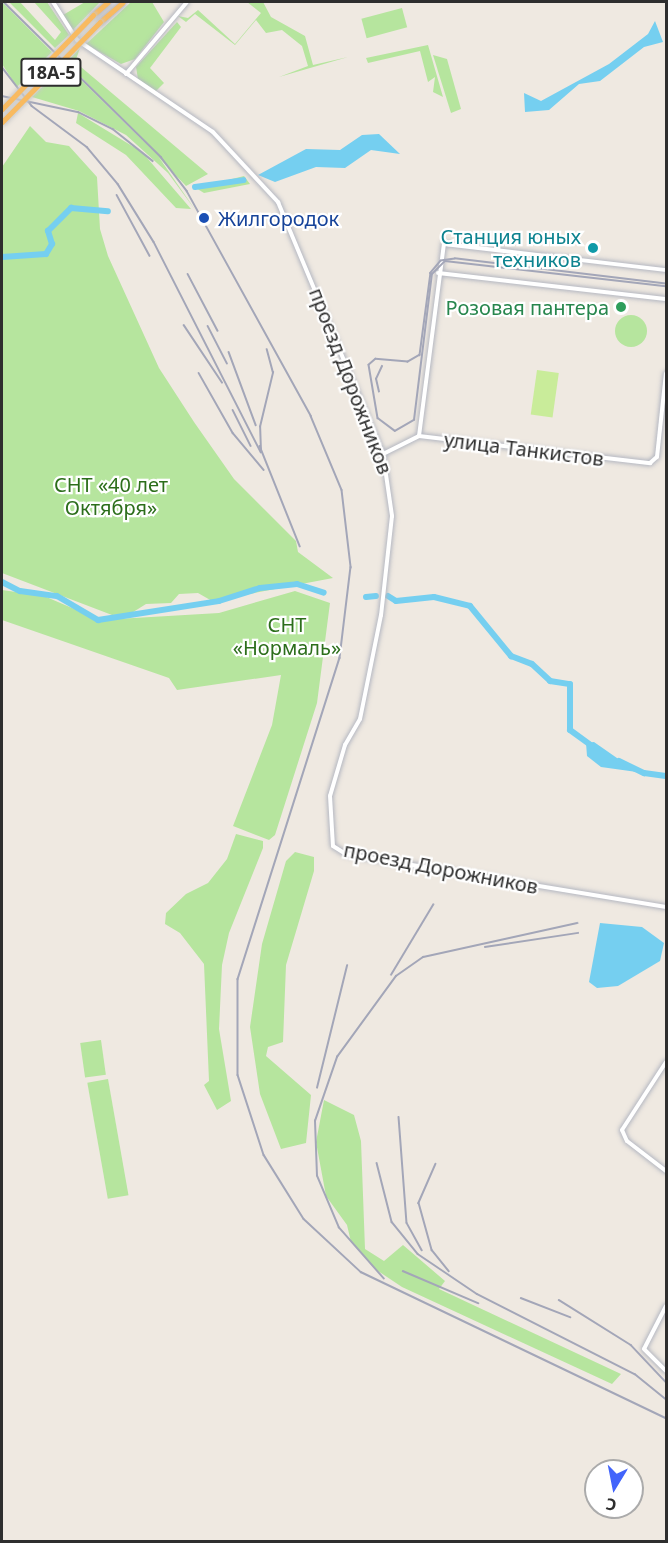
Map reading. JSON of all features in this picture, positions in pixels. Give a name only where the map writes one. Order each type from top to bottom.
[{"type":"highway","name":"18А-5","points":[[2,109],[108,2]]},
{"type":"highway","name":"18А-5","points":[[2,122],[100,22],[123,2]]},
{"type":"main road","name":"проезд Дорожников","points":[[54,2],[56,11],[77,40],[225,143],[287,215],[383,454],[392,516],[380,625],[360,719],[345,745],[330,796],[333,846],[346,854],[666,907]]},
{"type":"main road","points":[[126,74],[187,2]]},
{"type":"main road","points":[[419,436],[438,273],[444,244],[666,270]]},
{"type":"main road","points":[[438,273],[666,299]]},
{"type":"main road","name":"улица Танкистов","points":[[383,454],[419,436],[646,463],[657,457],[666,373]]},
{"type":"main road","points":[[666,1062],[622,1130],[627,1141],[666,1171]]},
{"type":"main road","points":[[666,1306],[644,1350],[666,1371]]},
{"type":"green space","points":[[2,2],[52,52],[17,87],[2,64]]},
{"type":"green space","points":[[9,2],[20,2],[55,40],[61,32],[34,2],[47,2],[69,35],[55,48]]},
{"type":"green space","points":[[85,2],[100,2],[73,30],[63,15]]},
{"type":"green space","points":[[131,2],[152,2],[164,22],[135,59],[121,64],[86,44]]},
{"type":"green space","points":[[247,2],[263,2],[271,17],[305,36],[313,65],[348,57],[279,77],[308,66],[302,46],[282,30],[266,33],[256,20],[235,45],[195,14],[186,22],[178,16],[188,18],[198,10],[235,44],[261,13]]},
{"type":"green space","points":[[402,8],[407,27],[367,38],[361,19]]},
{"type":"green space","points":[[177,22],[181,27],[150,68],[164,83],[156,91],[138,79],[136,67]]},
{"type":"green space","points":[[428,45],[443,97],[433,92],[435,77],[428,82],[420,51],[368,63],[366,58]]},
{"type":"green space","points":[[80,48],[75,62],[208,174],[186,186],[67,62]]},
{"type":"green space","points":[[433,55],[447,59],[461,109],[451,113]]},
{"type":"green space","points":[[65,64],[158,156],[196,211],[168,173],[126,135],[79,111],[32,97]]},
{"type":"green space","points":[[78,113],[142,152],[191,209],[176,208],[126,155],[76,123]]},
{"type":"green space","name":"СНТ «40 лет Октября»","points":[[30,126],[46,142],[69,146],[97,177],[100,229],[108,256],[159,368],[194,422],[234,479],[296,541],[298,552],[333,578],[212,601],[198,593],[179,594],[171,603],[146,604],[130,614],[112,615],[2,573],[2,167]]},
{"type":"green space","points":[[244,176],[250,184],[204,193],[196,188]]},
{"type":"green space","points":[[631,315],[642,320],[647,331],[642,342],[631,347],[620,342],[615,331],[620,320]]},
{"type":"green space","points":[[537,370],[559,373],[553,418],[531,415]]},
{"type":"green space","name":"СНТ «Нормаль»","points":[[2,590],[44,596],[100,620],[219,613],[295,591],[330,603],[317,703],[275,835],[269,840],[233,826],[272,725],[281,675],[177,690],[169,678],[2,620]]},
{"type":"green space","points":[[236,834],[263,841],[263,848],[229,933],[222,965],[219,1029],[231,1101],[217,1110],[204,1085],[209,1081],[204,964],[180,933],[165,924],[166,913],[186,894],[208,883],[227,859]]},
{"type":"green space","points":[[295,852],[314,857],[314,871],[286,965],[283,1042],[268,1047],[266,1056],[311,1095],[306,1143],[281,1149],[260,1094],[250,1027],[262,944],[286,861]]},
{"type":"green space","points":[[101,1040],[106,1075],[85,1078],[80,1043]]},
{"type":"green space","points":[[108,1079],[128,1195],[108,1199],[87,1083]]},
{"type":"green space","points":[[324,1100],[354,1115],[361,1141],[365,1249],[384,1261],[403,1245],[445,1281],[439,1289],[621,1374],[612,1384],[402,1287],[375,1269],[351,1242],[347,1225],[326,1196],[316,1142]]},
{"type":"water","points":[[655,21],[663,42],[644,47],[600,81],[579,84],[549,110],[525,112],[524,93],[541,101],[609,64],[648,34]]},
{"type":"water","points":[[379,134],[400,154],[371,150],[345,168],[316,167],[275,182],[258,175],[306,149],[340,150],[362,135]]},
{"type":"water","points":[[594,742],[627,765],[644,773],[601,767],[587,756],[586,743]]},
{"type":"water","points":[[600,923],[642,927],[664,943],[660,961],[618,986],[597,988],[589,982]]},
{"type":"waterway","points":[[195,187],[244,180]]},
{"type":"waterway","points":[[2,257],[46,254],[52,244],[48,231],[71,208],[108,211]]},
{"type":"waterway","points":[[2,582],[20,591],[57,596],[98,620],[219,601],[260,588],[297,584],[324,593]]},
{"type":"waterway","points":[[366,597],[376,596]]},
{"type":"waterway","points":[[388,596],[396,601],[434,597],[470,606],[511,656],[532,664],[550,681],[570,684],[570,730],[592,746]]},
{"type":"waterway","points":[[619,761],[644,773],[666,776]]},
{"type":"tram line","points":[[666,284],[455,259],[441,261],[431,273],[420,355],[408,362],[376,359],[369,365],[378,418],[395,431],[414,420],[432,274],[445,261],[666,286]]},
{"type":"tram line","points":[[379,392],[376,379],[382,366]]},
{"type":"railway","points":[[4,2],[161,157],[187,191],[311,416],[342,490],[351,567],[340,658],[238,979],[238,1075],[264,1155],[304,1219],[361,1272],[666,1418]]},
{"type":"railway","points":[[2,67],[32,106],[87,147],[118,184],[154,242],[261,452],[260,427],[273,373],[267,350]]},
{"type":"railway","points":[[2,96],[78,112],[113,129],[153,161]]},
{"type":"railway","points":[[117,195],[150,256]]},
{"type":"railway","points":[[188,274],[218,331]]},
{"type":"railway","points":[[184,325],[222,382]]},
{"type":"railway","points":[[208,326],[227,363]]},
{"type":"railway","points":[[229,352],[256,425]]},
{"type":"railway","points":[[199,373],[233,433],[264,470]]},
{"type":"railway","points":[[233,410],[251,446]]},
{"type":"railway","points":[[260,446],[300,546]]},
{"type":"railway","points":[[391,975],[433,905]]},
{"type":"railway","points":[[384,1279],[339,1228],[317,1176],[315,1121],[337,1057],[396,976],[423,957],[577,923]]},
{"type":"railway","points":[[485,947],[578,933]]},
{"type":"railway","points":[[317,1088],[347,966]]},
{"type":"railway","points":[[399,1117],[407,1223],[422,1250]]},
{"type":"railway","points":[[377,1163],[392,1222],[418,1254],[477,1294],[635,1374],[666,1399]]},
{"type":"railway","points":[[436,1164],[419,1203],[432,1250],[449,1271]]},
{"type":"railway","points":[[403,1271],[478,1303]]},
{"type":"railway","points":[[521,1298],[570,1317]]},
{"type":"railway","points":[[559,1300],[631,1345],[666,1382]]},
{"type":"place","name":"Жилгородок","points":[[204,218]]},
{"type":"place","name":"Станция юных техников","points":[[593,248]]},
{"type":"place","name":"Розовая пантера","points":[[621,307]]}]
